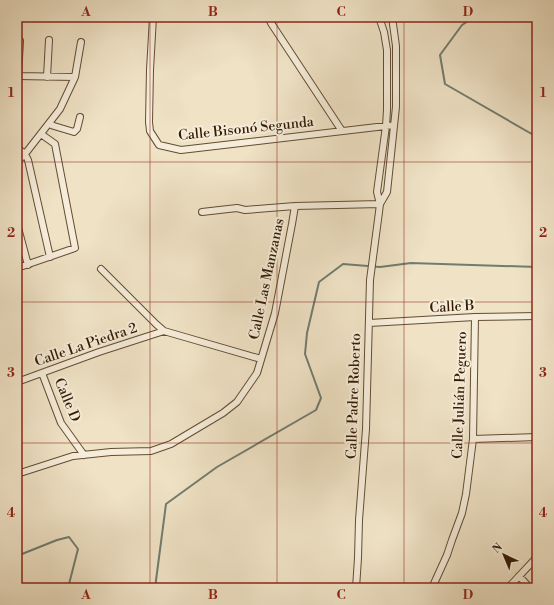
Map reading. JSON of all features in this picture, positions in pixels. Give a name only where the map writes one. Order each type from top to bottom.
[{"type":"street","name":"Calle Bisonó Segunda","points":[[153,17],[149,122],[150,131],[159,145],[181,150],[394,124]]},
{"type":"street","points":[[268,17],[294,60],[342,131]]},
{"type":"street","points":[[379,17],[384,32],[387,50],[386,126],[377,192],[380,204]]},
{"type":"street","points":[[380,204],[387,192],[396,106],[396,46],[392,17]]},
{"type":"street","points":[[47,77],[49,40]]},
{"type":"street","points":[[20,41],[18,76],[75,77]]},
{"type":"street","points":[[17,162],[60,109],[75,77],[81,42]]},
{"type":"street","points":[[49,124],[74,132],[77,129],[80,117]]},
{"type":"street","points":[[17,268],[74,248],[55,144],[41,134]]},
{"type":"street","points":[[17,148],[25,154],[28,160],[50,257]]},
{"type":"street","points":[[202,212],[237,208],[245,210],[295,206],[380,204]]},
{"type":"street","name":"Calle Padre Roberto","points":[[356,588],[359,520],[366,429],[370,280],[380,204]]},
{"type":"street","name":"Calle Las Manzanas","points":[[17,474],[73,456],[111,452],[151,451],[171,444],[223,413],[237,402],[257,373],[275,313],[295,206]]},
{"type":"street","points":[[17,224],[28,265]]},
{"type":"street","points":[[101,269],[164,331],[261,359]]},
{"type":"street","name":"Calle B","points":[[369,323],[475,317],[537,316]]},
{"type":"street","name":"Calle Julián Peguero","points":[[432,588],[447,555],[462,513],[466,494],[473,439],[475,317]]},
{"type":"street","name":"Calle La Piedra 2","points":[[17,382],[99,352],[164,331]]},
{"type":"street","name":"Calle D","points":[[42,373],[61,423],[84,455]]},
{"type":"street","points":[[473,439],[537,436]]},
{"type":"street","points":[[508,588],[537,557]]},
{"type":"street","points":[[519,576],[530,588]]},
{"type":"waterway","points":[[475,17],[462,25],[440,55],[445,84],[537,137]]},
{"type":"waterway","points":[[521,17],[537,23]]},
{"type":"waterway","points":[[155,588],[166,504],[217,467],[316,410],[321,398],[305,354],[307,333],[319,282],[343,264],[380,267],[411,263],[537,267]]},
{"type":"waterway","points":[[17,556],[57,540],[69,537],[78,549],[68,588]]}]
